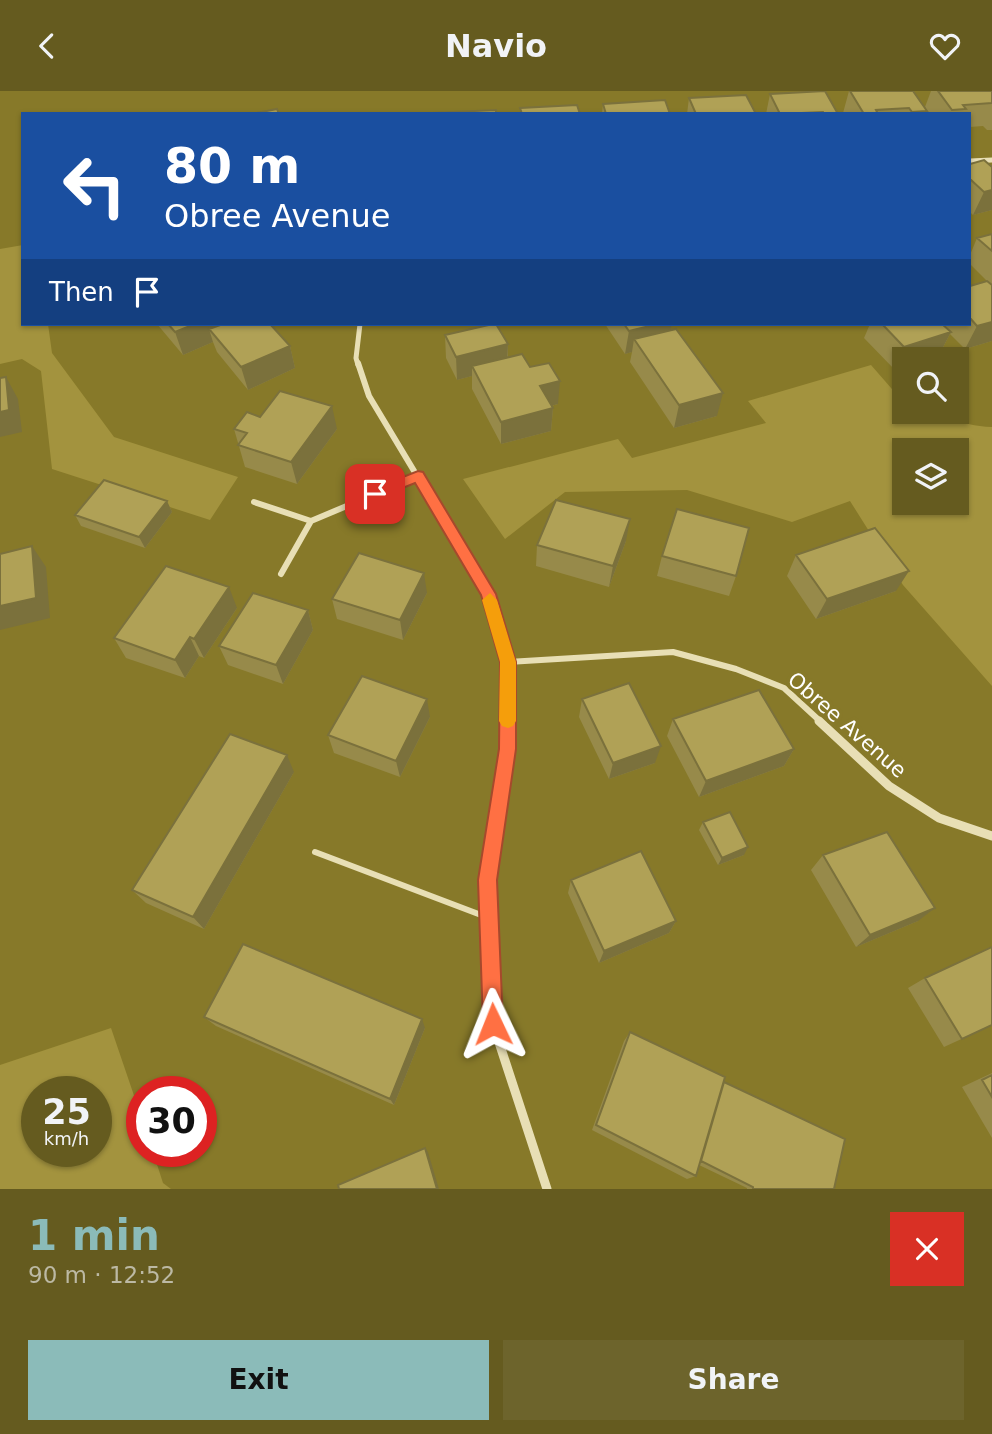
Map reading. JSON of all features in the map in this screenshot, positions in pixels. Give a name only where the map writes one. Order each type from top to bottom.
[{"type":"street","points":[[971,161],[992,160]]},
{"type":"street","points":[[360,326],[356,358],[369,396],[488,594],[508,662],[508,749],[487,880],[493,1024],[547,1189]]},
{"type":"street","points":[[281,574],[311,521],[418,476]]},
{"type":"street","points":[[254,502],[311,521]]},
{"type":"street","name":"Obree Avenue","points":[[508,662],[673,652],[736,670],[784,688],[889,786],[939,818],[992,836]]},
{"type":"lane","points":[[315,852],[489,918]]},
{"type":"shaded area","points":[[21,245],[21,326],[48,326],[52,353],[114,437],[238,477],[210,520],[52,469],[41,371],[22,359],[0,364],[0,249]]},
{"type":"shaded area","points":[[871,365],[892,389],[892,424],[969,424],[992,427],[992,686],[903,585],[850,501],[792,522],[687,490],[565,492],[505,539],[463,479],[618,439],[632,458],[766,423],[748,401]]},
{"type":"shaded area","points":[[111,1028],[127,1076],[126,1167],[158,1167],[163,1183],[171,1189],[0,1189],[0,1065]]},
{"type":"building","points":[[825,91],[837,112],[779,112],[770,94]]},
{"type":"building","points":[[850,91],[913,91],[927,111],[912,112],[909,108],[863,112]]},
{"type":"building","points":[[938,91],[992,91],[992,103],[963,105],[966,109],[952,110]]},
{"type":"building","points":[[746,95],[755,112],[695,112],[689,98]]},
{"type":"building","points":[[665,100],[669,112],[605,112],[603,104]]},
{"type":"building","points":[[577,105],[579,112],[521,112],[520,108]]},
{"type":"building","points":[[496,110],[496,112],[453,112]]},
{"type":"building","points":[[984,160],[992,167],[992,190],[984,192],[971,180],[971,164]]},
{"type":"building","points":[[992,234],[992,251],[977,238]]},
{"type":"building","points":[[987,281],[992,285],[992,322],[977,326],[971,319],[971,286]]},
{"type":"building","points":[[170,326],[190,326],[175,332]]},
{"type":"building","points":[[217,326],[272,326],[290,346],[241,367],[209,329]]},
{"type":"building","points":[[484,326],[497,326],[508,344],[456,357],[445,335]]},
{"type":"building","points":[[625,326],[650,326],[629,331]]},
{"type":"building","points":[[884,326],[944,326],[951,332],[904,347]]},
{"type":"building","points":[[676,329],[723,393],[679,405],[634,339]]},
{"type":"building","points":[[522,354],[530,367],[549,363],[560,381],[540,386],[553,408],[501,422],[472,366]]},
{"type":"building","points":[[6,377],[9,410],[0,412],[0,378]]},
{"type":"building","points":[[280,391],[332,406],[291,462],[238,445],[247,433],[234,429],[247,412],[260,417]]},
{"type":"building","points":[[104,480],[167,501],[139,537],[75,515]]},
{"type":"building","points":[[556,500],[630,519],[613,566],[537,545]]},
{"type":"building","points":[[677,509],[749,528],[736,576],[662,556]]},
{"type":"building","points":[[875,528],[909,571],[827,599],[796,555]]},
{"type":"building","points":[[32,546],[36,598],[0,606],[0,554]]},
{"type":"building","points":[[359,553],[424,573],[400,620],[332,599]]},
{"type":"building","points":[[166,566],[229,587],[194,639],[190,637],[175,660],[114,638]]},
{"type":"building","points":[[253,593],[308,610],[276,665],[219,646]]},
{"type":"building","points":[[362,676],[427,699],[396,761],[328,735]]},
{"type":"building","points":[[629,683],[661,746],[613,763],[582,699]]},
{"type":"building","points":[[759,690],[794,749],[706,781],[673,719]]},
{"type":"building","points":[[230,734],[287,755],[193,917],[132,890]]},
{"type":"building","points":[[730,812],[748,847],[722,858],[703,822]]},
{"type":"building","points":[[887,832],[935,908],[870,935],[823,855]]},
{"type":"building","points":[[641,851],[676,921],[604,951],[571,880]]},
{"type":"building","points":[[243,944],[422,1019],[390,1099],[204,1017]]},
{"type":"building","points":[[992,947],[992,1025],[962,1039],[925,978]]},
{"type":"building","points":[[630,1032],[725,1077],[696,1176],[596,1125]]},
{"type":"building","points":[[992,1075],[992,1097],[982,1080]]},
{"type":"building","points":[[724,1082],[845,1139],[834,1189],[753,1189],[701,1161]]},
{"type":"building","points":[[425,1148],[437,1189],[339,1189],[338,1185]]},
{"type":"slow traffic","points":[[490,600],[508,662],[508,721]]},
{"type":"route","points":[[375,494],[418,476],[488,594],[508,662],[508,749],[487,880],[493,1024]]}]
